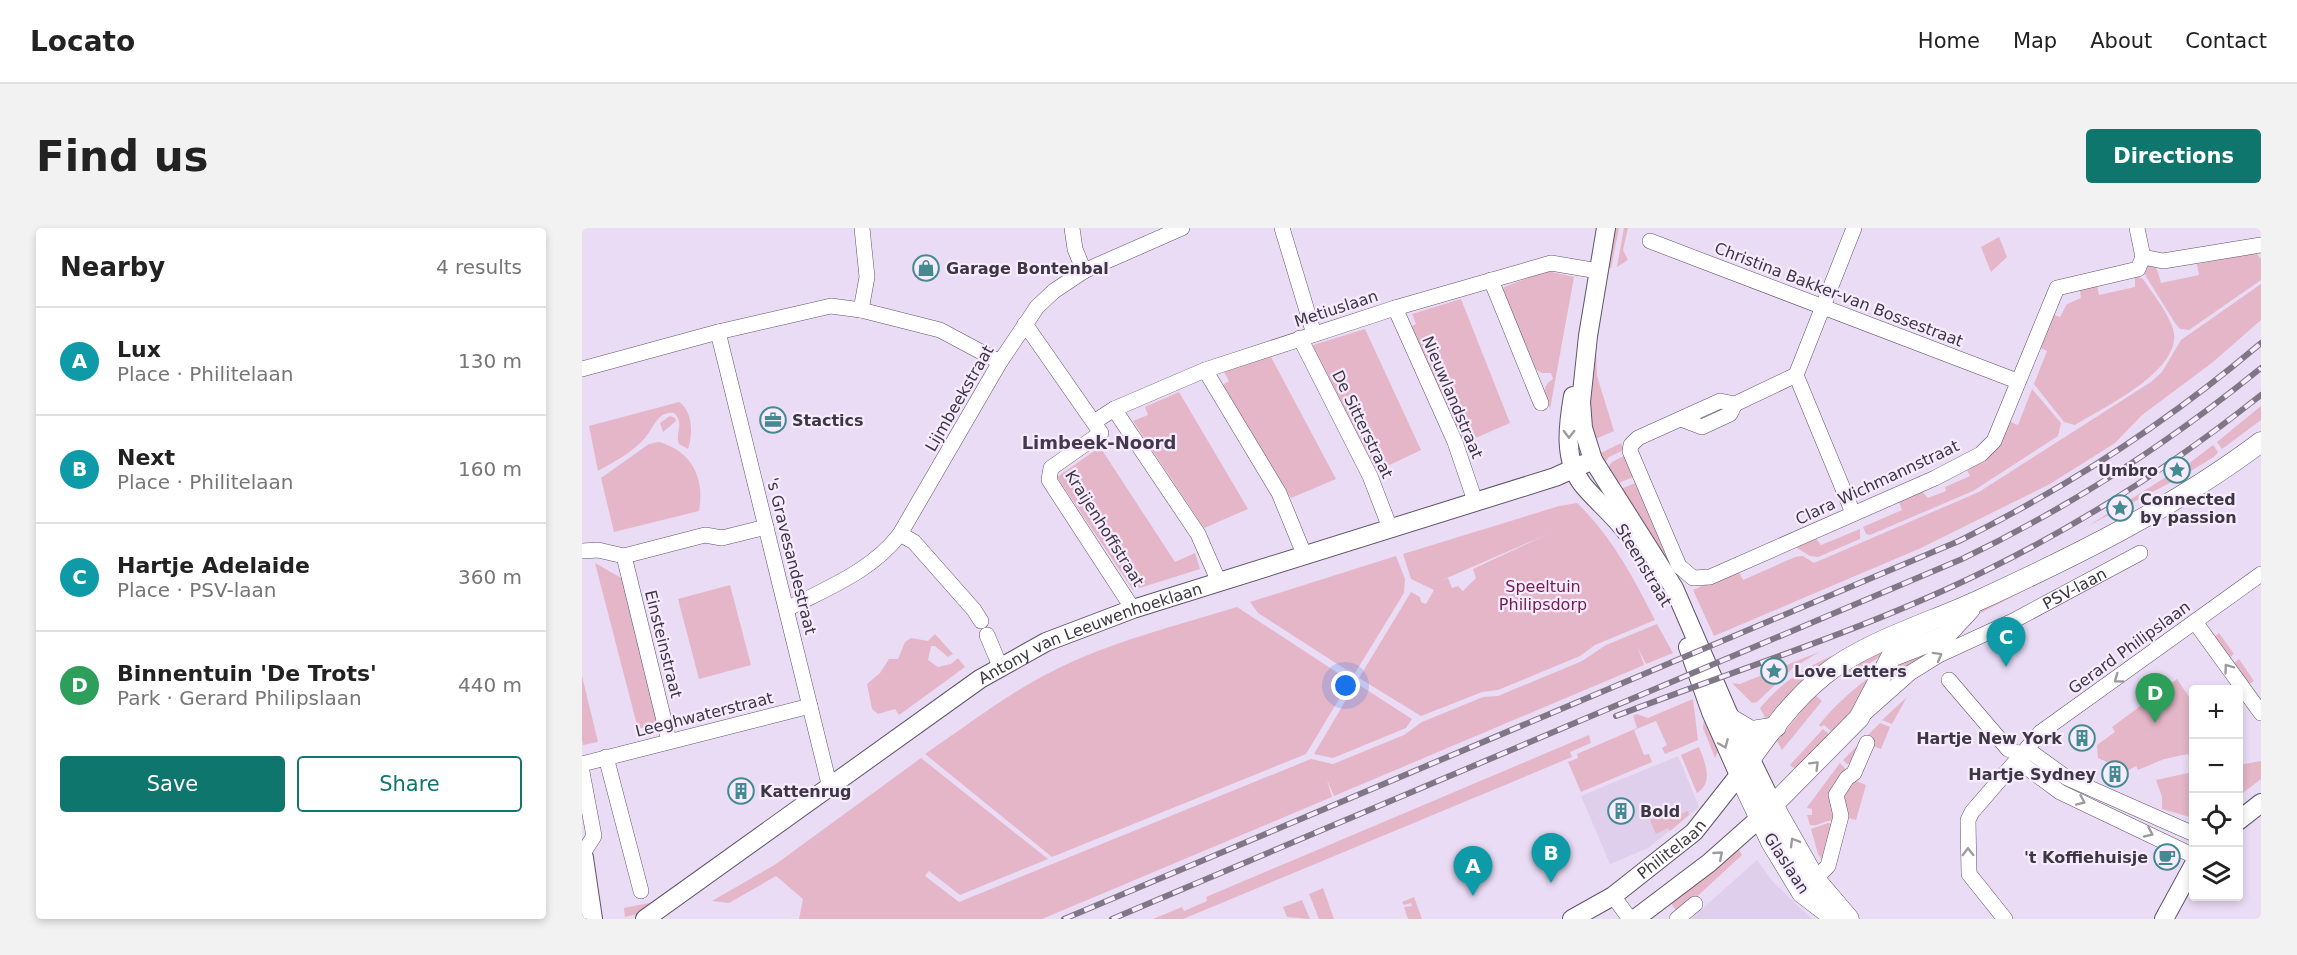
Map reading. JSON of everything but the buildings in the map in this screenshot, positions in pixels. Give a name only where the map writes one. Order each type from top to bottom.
[{"type":"main road","name":"PSV-laan","points":[[1749,778],[1776,727],[1806,692],[1849,658],[1979,600],[2123,528],[2233,464],[2261,442]]},
{"type":"main road","name":"PSV-laan","points":[[1766,812],[1859,718],[1891,657],[1945,636],[1979,600]]},
{"type":"main road","points":[[1731,719],[1751,731],[1776,727]]},
{"type":"main road","name":"Glaslaan","points":[[1749,778],[1809,886],[1836,919]]},
{"type":"main road","points":[[582,856],[591,919]]},
{"type":"main road","name":"Glaslaan","points":[[1809,886],[1849,919]]},
{"type":"street","points":[[861,310],[867,277],[862,228]]},
{"type":"street","points":[[1072,228],[1075,249],[1084,271]]},
{"type":"street","name":"Lijmbeekstraat","points":[[788,609],[864,569],[889,550],[1024,324],[1054,291],[1084,271],[1182,228]]},
{"type":"street","name":"De Sitterstraat","points":[[1282,228],[1307,336],[1370,476],[1390,528]]},
{"type":"street","name":"Steenstraat","points":[[1606,228],[1588,336],[1581,402],[1583,428],[1593,460],[1674,588],[1731,719],[1749,778]]},
{"type":"street","points":[[1852,513],[1797,375],[1854,228]]},
{"type":"street","points":[[2138,228],[2143,257],[2163,261],[2261,245]]},
{"type":"street","name":"Christina Bakker-van Bossestraat","points":[[1650,241],[2016,381]]},
{"type":"street","name":"Clara Wichmannstraat","points":[[1797,375],[1735,404],[1720,401],[1638,438],[1631,445],[1630,451],[1679,566],[1685,574],[1693,578],[1710,577],[1935,478],[1989,448],[2057,288],[2138,269],[2143,257]]},
{"type":"street","name":"Metiuslaan","points":[[1094,422],[1114,409],[1205,370],[1395,308],[1551,262],[1598,271]]},
{"type":"street","points":[[1491,280],[1541,403]]},
{"type":"street","points":[[582,369],[718,332],[820,308],[861,310],[940,330],[1000,362]]},
{"type":"street","name":"Nieuwlandstraat","points":[[1395,308],[1455,442],[1475,501]]},
{"type":"street","points":[[1024,324],[1094,422]]},
{"type":"street","name":"'s Gravesandestraat","points":[[718,332],[765,527],[788,609],[830,788]]},
{"type":"street","name":"Steenstraat","points":[[1588,336],[1579,365],[1568,435],[1575,468],[1582,484],[1612,512],[1629,535],[1663,592],[1749,778]]},
{"type":"street","points":[[1205,370],[1279,493],[1304,554]]},
{"type":"street","points":[[1114,409],[1198,534],[1219,582]]},
{"type":"street","name":"Kraijenhoffstraat","points":[[1094,422],[1101,433],[1051,468],[1049,480],[1132,609]]},
{"type":"street","name":"Antony van Leeuwenhoeklaan","points":[[653,917],[1000,666],[1046,642],[1132,609],[1475,501],[1593,460]]},
{"type":"street","points":[[582,551],[598,550],[624,556],[705,535],[722,538],[765,527]]},
{"type":"street","points":[[900,534],[914,542],[974,610],[1000,666]]},
{"type":"street","name":"PSV-laan","points":[[1859,718],[1887,691],[1939,655],[2013,621],[2140,553]]},
{"type":"street","name":"Einsteinstraat","points":[[624,556],[669,741]]},
{"type":"street","name":"Gerard Philipslaan","points":[[2005,919],[1969,874],[1968,820],[1972,812],[2041,732],[2261,573]]},
{"type":"street","points":[[2194,622],[2261,713]]},
{"type":"street","points":[[1949,680],[2008,749],[2022,755],[2022,764],[2060,792],[2189,833]]},
{"type":"street","name":"Leeghwaterstraat","points":[[582,764],[810,706]]},
{"type":"street","points":[[1809,886],[1828,866],[1841,816],[1836,795],[1847,778],[1854,774],[1867,743]]},
{"type":"street","points":[[606,757],[641,891]]},
{"type":"street","points":[[582,772],[594,837],[582,856]]},
{"type":"street","name":"Philitelaan","points":[[1572,919],[1613,896],[1695,832],[1749,778]]},
{"type":"street","points":[[2243,817],[2261,803]]},
{"type":"street","name":"Philitelaan","points":[[1635,919],[1709,863],[1766,812]]},
{"type":"street","points":[[2122,812],[2189,854]]},
{"type":"street","points":[[2164,919],[2189,872]]},
{"type":"street","points":[[1613,896],[1630,919]]},
{"type":"street","points":[[1677,919],[1695,904]]},
{"type":"shaded area","name":"Bold","points":[[1678,756],[1699,807],[1648,848],[1610,864],[1581,796]]},
{"type":"shaded area","points":[[1757,860],[1773,882],[1812,919],[1691,919]]},
{"type":"green space","points":[[1614,228],[1619,228],[1611,268],[1606,269]]},
{"type":"green space","points":[[1624,228],[1628,228],[1623,250],[1628,260],[1617,267]]},
{"type":"green space","points":[[1999,237],[2007,257],[1991,272],[1981,247]]},
{"type":"green space","points":[[2256,253],[2261,259],[2261,280],[2189,330],[2180,329],[2175,323],[2142,270],[2147,262],[2153,265],[2161,283],[2199,275],[2197,264]]},
{"type":"green space","points":[[1547,271],[1574,277],[1550,409],[1545,389],[1553,379],[1551,373],[1542,373],[1533,368],[1502,291],[1504,287]]},
{"type":"green space","points":[[2135,275],[2143,279],[2172,326],[2174,342],[2168,357],[2140,385],[2122,397],[2075,425],[2064,422],[2034,384],[2047,351],[2039,347],[2052,314],[2060,317],[2067,304],[2081,298],[2080,290],[2097,286],[2099,295],[2135,287]]},
{"type":"green space","points":[[2261,284],[2261,320],[2213,362],[2142,415],[2115,443],[2050,484],[1921,548],[1714,636],[1693,590],[1738,570],[1743,580],[1795,557],[1803,556],[1814,563],[1979,492],[2151,382],[2162,372],[2181,340]]},
{"type":"green space","points":[[1461,299],[1510,423],[1464,443],[1410,327],[1416,324],[1412,314]]},
{"type":"green space","points":[[1365,329],[1421,450],[1377,471],[1310,346]]},
{"type":"green space","points":[[1596,347],[1597,376],[1614,431],[1591,441],[1588,398]]},
{"type":"green space","points":[[1271,357],[1336,479],[1291,498],[1223,385],[1229,381],[1224,372]]},
{"type":"green space","points":[[2032,389],[2061,423],[2058,436],[1973,491],[1870,535],[1866,534],[1863,527],[1902,510],[1899,502],[1921,490],[1928,498],[1946,491],[1945,487],[1970,476],[1965,466],[2008,421],[2018,425]]},
{"type":"green space","points":[[1179,392],[1248,509],[1204,528],[1133,421],[1148,415],[1145,407]]},
{"type":"green space","points":[[679,402],[687,411],[691,424],[688,449],[679,444],[677,417],[674,413],[668,413],[656,421],[635,448],[598,471],[589,426]]},
{"type":"green space","points":[[2261,406],[2261,420],[2222,449],[2217,442]]},
{"type":"green space","points":[[670,416],[676,421],[663,432],[660,423]]},
{"type":"green space","points":[[659,442],[680,452],[694,468],[700,488],[699,511],[614,532],[601,478],[649,444]]},
{"type":"green space","points":[[1621,443],[1624,450],[1609,457],[1602,466],[1599,454]]},
{"type":"green space","points":[[2213,445],[2218,452],[2215,456],[2183,476],[2179,471]]},
{"type":"green space","points":[[1100,447],[1175,562],[1195,553],[1200,569],[1133,590],[1057,477]]},
{"type":"green space","points":[[1626,455],[1636,476],[1616,484],[1605,471],[1612,462]]},
{"type":"green space","points":[[2174,472],[2179,478],[2088,526]]},
{"type":"green space","points":[[1638,482],[1676,568],[1677,583],[1618,490]]},
{"type":"green space","name":"Speeltuin Philipsdorp","points":[[1577,503],[1601,530],[1621,558],[1655,620],[1595,645],[1580,656],[1498,690],[1482,692],[1421,716],[1359,678],[1411,592],[1426,604],[1434,590],[1411,579],[1403,554],[1559,506]],"holes":[[[1548,534],[1473,569],[1476,578],[1463,591],[1458,586],[1452,588],[1448,578],[1440,581]]]},
{"type":"green space","points":[[1860,529],[1860,539],[1818,557],[1810,556],[1794,546],[1815,537],[1821,545]]},
{"type":"green space","points":[[2103,550],[1969,619],[1968,614]]},
{"type":"green space","points":[[1396,556],[1405,579],[1404,593],[1355,673],[1345,669],[1258,613],[1250,602]]},
{"type":"green space","points":[[595,563],[623,579],[661,723],[638,729]]},
{"type":"green space","points":[[730,585],[751,665],[699,679],[678,599]]},
{"type":"green space","points":[[1237,607],[1350,681],[1306,754],[1052,857],[925,754],[1019,690],[1073,661],[1142,635]]},
{"type":"green space","points":[[1945,622],[1948,628],[1888,652],[1850,675],[1848,669],[1856,664]]},
{"type":"green space","points":[[1657,624],[1673,653],[1646,664],[1638,648],[1644,665],[1334,796],[1327,780],[1332,797],[1042,919],[799,919],[803,899],[776,876],[729,903],[712,901],[776,864],[921,758],[1048,859],[960,895],[929,871],[925,876],[959,902],[1311,759],[1333,764],[1404,735],[1422,722],[1483,697],[1498,696],[1582,661],[1606,645]]},
{"type":"green space","points":[[2219,633],[2234,654],[2227,659],[2212,639]]},
{"type":"green space","points":[[935,634],[953,654],[948,657],[935,646],[931,646],[928,660],[938,667],[951,664],[958,658],[965,667],[899,715],[895,709],[878,714],[872,709],[867,684],[880,673],[889,659],[898,659],[905,642],[911,638],[928,641]]},
{"type":"green space","points":[[1959,637],[1878,690],[1889,670],[1919,652]]},
{"type":"green space","points":[[1819,652],[1793,668],[1757,702],[1752,703],[1732,683],[1740,684]]},
{"type":"green space","points":[[1836,654],[1811,673],[1767,721],[1760,708],[1778,689],[1804,670]]},
{"type":"green space","points":[[2239,659],[2254,681],[2246,686],[2231,665]]},
{"type":"green space","points":[[1877,672],[1865,701],[1830,735],[1832,732],[1824,725],[1821,727],[1819,725],[1846,697]]},
{"type":"green space","points":[[582,676],[598,742],[583,745],[582,740]]},
{"type":"green space","points":[[2177,679],[2189,697],[2189,757],[2188,754],[2164,759],[2138,770],[2136,766],[2127,771],[2098,758],[2097,745],[2115,732],[2112,727]]},
{"type":"green space","points":[[1356,683],[1412,719],[1406,728],[1333,758],[1314,754]]},
{"type":"green space","points":[[1815,695],[1822,701],[1782,750],[1777,741]]},
{"type":"green space","points":[[1907,697],[1892,724],[1882,720]]},
{"type":"green space","points":[[1693,699],[1698,740],[1665,754],[1662,748],[1667,745],[1656,721],[1634,730],[1644,755],[1649,754],[1652,762],[1581,792],[1568,762],[1578,758],[1577,754],[1637,728],[1633,716],[1637,714],[1648,718]]},
{"type":"green space","points":[[1704,719],[1718,752],[1715,758],[1703,728]]},
{"type":"green space","points":[[1880,723],[1890,727],[1881,749],[1870,745],[1852,763],[1847,764],[1843,760]]},
{"type":"green space","points":[[1823,729],[1830,735],[1795,769],[1790,765]]},
{"type":"green space","points":[[1589,735],[1591,743],[1570,752],[1572,757],[1183,919],[1153,919],[1182,907],[1184,911],[1207,901],[1206,897]]},
{"type":"green space","points":[[1699,747],[1707,778],[1702,789],[1697,793],[1681,755]]},
{"type":"green space","points":[[2261,761],[2261,779],[2243,793],[2243,764]]},
{"type":"green space","points":[[1840,763],[1847,771],[1834,821],[1810,825],[1807,815],[1812,815],[1812,809],[1807,808]]},
{"type":"green space","points":[[2189,773],[2189,817],[2162,809],[2162,797],[2156,780]]},
{"type":"green space","points":[[1854,780],[1866,785],[1856,820],[1848,818],[1840,800]]},
{"type":"green space","points":[[1688,811],[1689,815],[1670,831],[1668,828],[1656,834],[1650,820],[1664,815],[1666,820]]},
{"type":"green space","points":[[1828,823],[1833,824],[1823,861],[1818,854],[1811,829]]},
{"type":"green space","points":[[1738,848],[1742,855],[1691,902],[1689,899],[1676,911],[1671,903]]},
{"type":"green space","points":[[1323,888],[1334,919],[1319,919],[1309,894]]},
{"type":"green space","points":[[1414,897],[1422,919],[1408,919],[1404,907],[1412,906],[1411,903],[1404,905],[1402,902]]},
{"type":"green space","points":[[1302,900],[1310,919],[1287,917],[1283,907]]},
{"type":"green space","points":[[654,902],[638,914],[625,917],[624,908]]},
{"type":"railway","points":[[1064,919],[1959,541],[2039,498],[2116,451],[2190,400],[2261,343]]},
{"type":"railway","points":[[1112,919],[1962,559],[2080,496],[2190,423],[2261,368]]},
{"type":"railway","points":[[1616,716],[1853,629],[1946,590],[1991,568],[2027,550],[2131,489],[2197,444],[2261,395]]},
{"type":"place","name":"Garage Bontenbal","points":[[926,268]]},
{"type":"place","name":"Stactics","points":[[773,420]]},
{"type":"place","name":"Umbro","points":[[2177,470]]},
{"type":"place","name":"Connected by passion","points":[[2120,508]]},
{"type":"place","name":"Hartje Adelaide","points":[[2006,667]]},
{"type":"place","name":"Love Letters","points":[[1774,671]]},
{"type":"place","name":"Binnentuin 'De Trots'","points":[[2155,723]]},
{"type":"place","name":"Hartje New York","points":[[2082,738]]},
{"type":"place","name":"Hartje Sydney","points":[[2115,774]]},
{"type":"place","name":"Kattenrug","points":[[741,791]]},
{"type":"place","name":"Bold","points":[[1621,811]]},
{"type":"place","name":"'t Koffiehuisje","points":[[2167,857]]},
{"type":"place","name":"Next","points":[[1551,883]]},
{"type":"place","name":"Lux","points":[[1473,896]]},
{"type":"district","name":"Limbeek-Noord","points":[[1099,443]]}]
